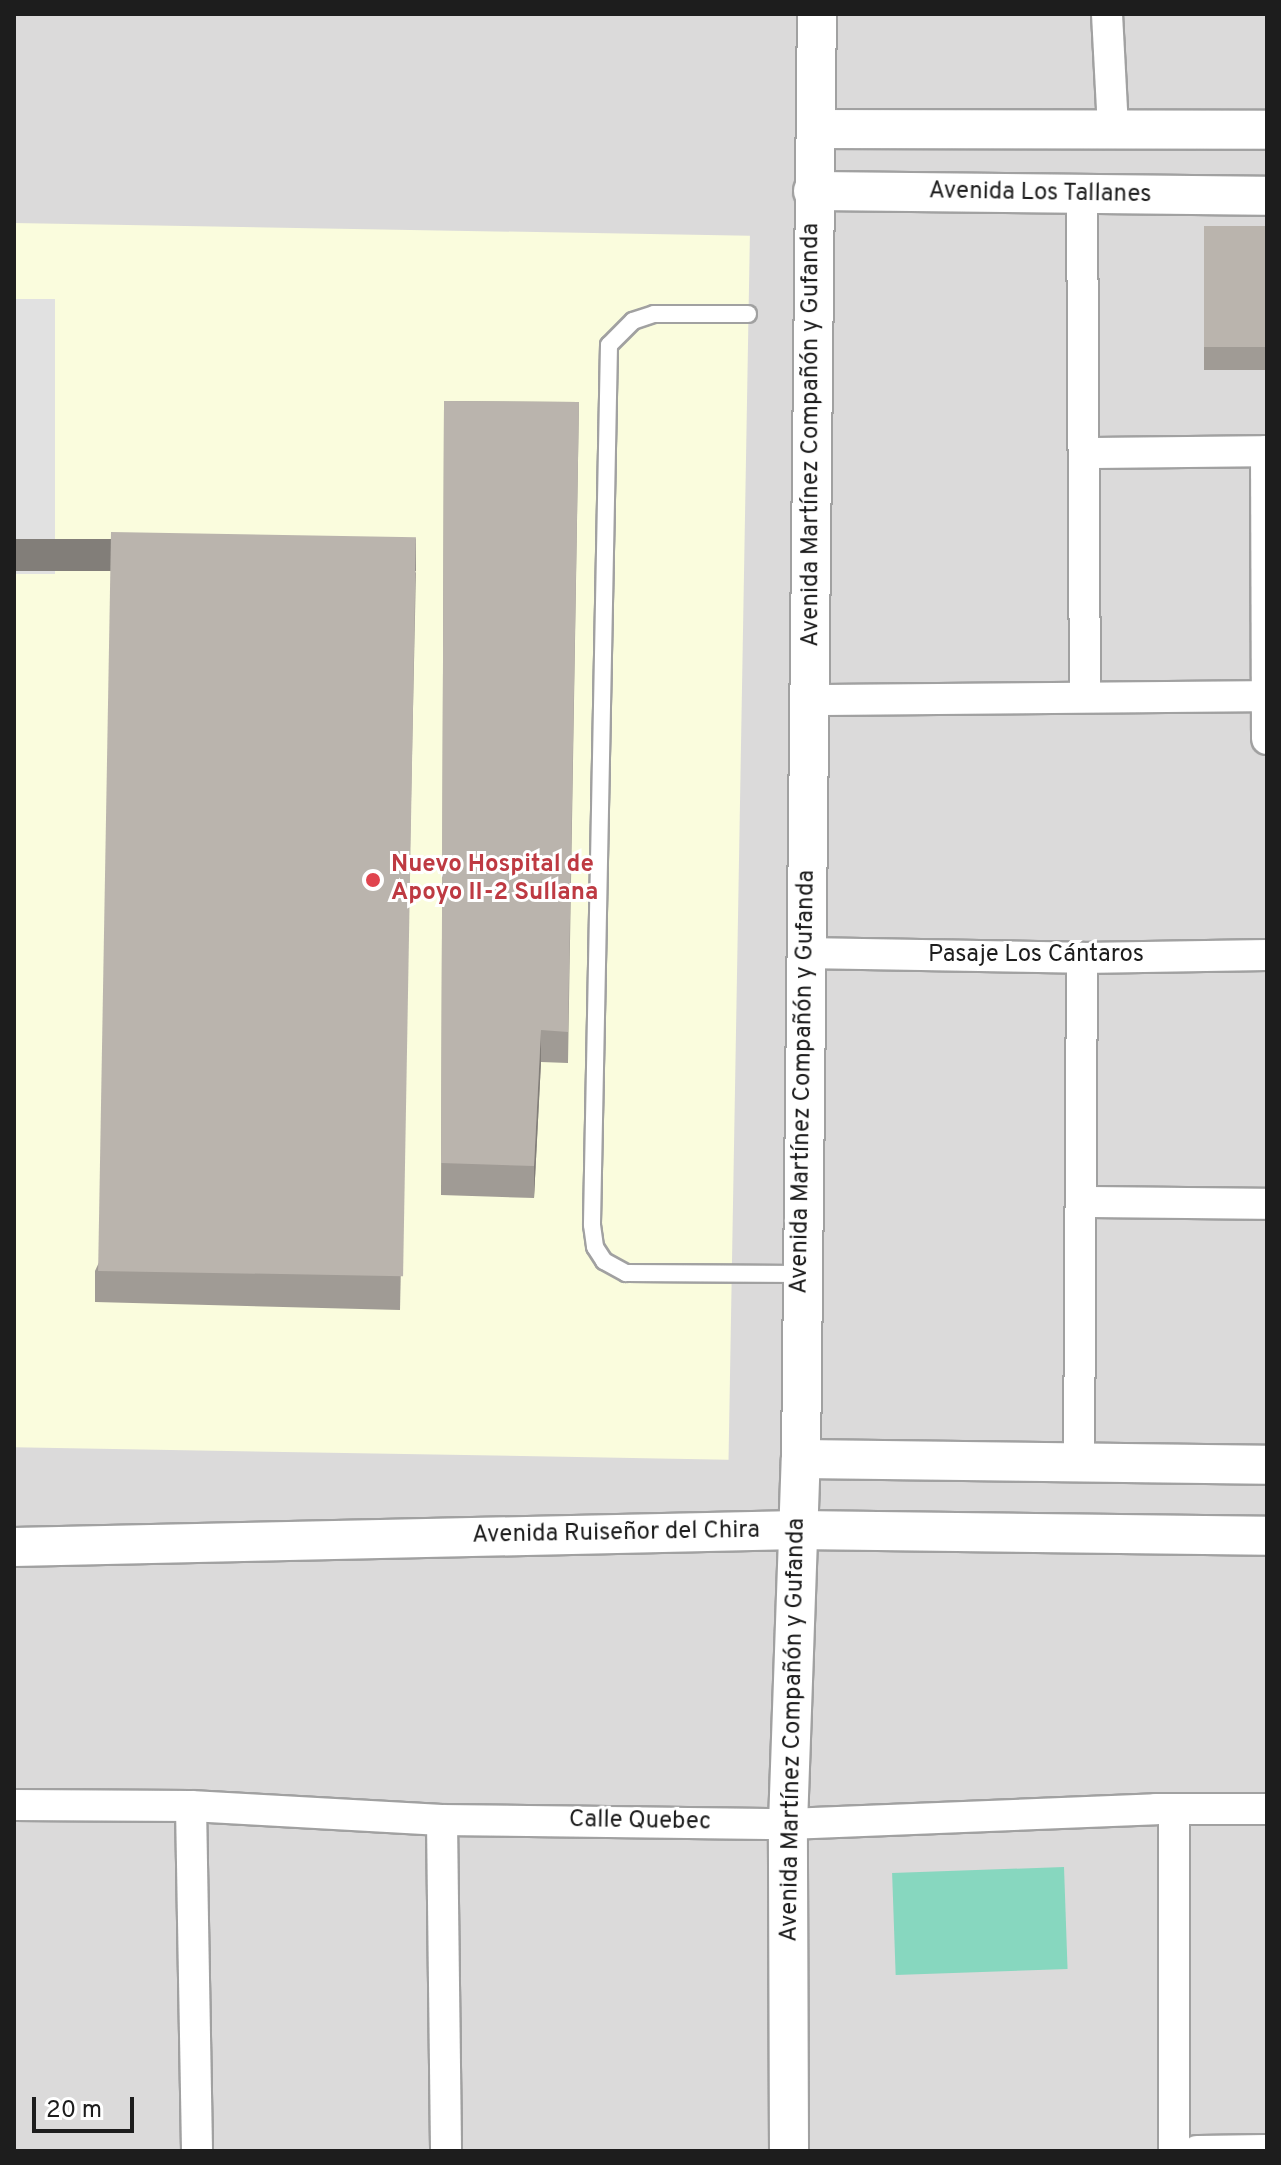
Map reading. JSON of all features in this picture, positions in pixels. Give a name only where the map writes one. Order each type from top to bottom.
[{"type":"street","name":"Avenida Martínez Compañón y Gufanda","points":[[789,2151],[788,1824],[801,1459],[804,953],[810,700],[813,191],[818,129],[817,14]]},
{"type":"street","points":[[1107,14],[1113,129]]},
{"type":"street","points":[[818,129],[1267,130]]},
{"type":"street","name":"Avenida Los Tallanes","points":[[813,191],[1267,196]]},
{"type":"street","points":[[1082,194],[1085,697]]},
{"type":"street","points":[[1085,453],[1266,451],[1267,739]]},
{"type":"street","points":[[810,700],[1266,696]]},
{"type":"street","name":"Pasaje Los Cántaros","points":[[804,953],[1082,958],[1267,955]]},
{"type":"street","points":[[1079,1463],[1082,958]]},
{"type":"street","points":[[1082,1202],[1267,1204]]},
{"type":"street","points":[[801,1459],[1267,1465]]},
{"type":"street","name":"Avenida Ruiseñor del Chira","points":[[14,1547],[798,1530],[1267,1536]]},
{"type":"street","name":"Calle Quebec","points":[[14,1805],[191,1806],[442,1820],[788,1824],[1174,1809],[1267,1809]]},
{"type":"street","points":[[191,1806],[197,2151]]},
{"type":"street","points":[[1174,1809],[1174,2151]]},
{"type":"street","points":[[442,1820],[446,2151]]},
{"type":"street","points":[[1197,2151],[1267,2150]]},
{"type":"lane","points":[[748,314],[654,314],[633,321],[609,345],[592,1225],[595,1247],[604,1261],[626,1273],[802,1274]]},
{"type":"shaded area","points":[[14,14],[1267,14],[1267,2151],[14,2151]]},
{"type":"shaded area","name":"Nuevo Hospital de Apoyo II-2 Sullana","points":[[14,223],[750,236],[729,1460],[14,1447]]},
{"type":"shaded area","points":[[14,299],[55,299],[55,574],[14,574]]},
{"type":"green space","points":[[1064,1867],[1068,1969],[896,1975],[892,1873]]},
{"type":"building","points":[[1204,226],[1267,226],[1267,347],[1204,347]]},
{"type":"building","points":[[444,401],[579,402],[568,1032],[541,1030],[534,1166],[441,1163]]},
{"type":"building","points":[[111,532],[416,537],[403,1276],[98,1271]]},
{"type":"place","name":"Nuevo Hospital de Apoyo II-2 Sullana","points":[[373,880]]}]
